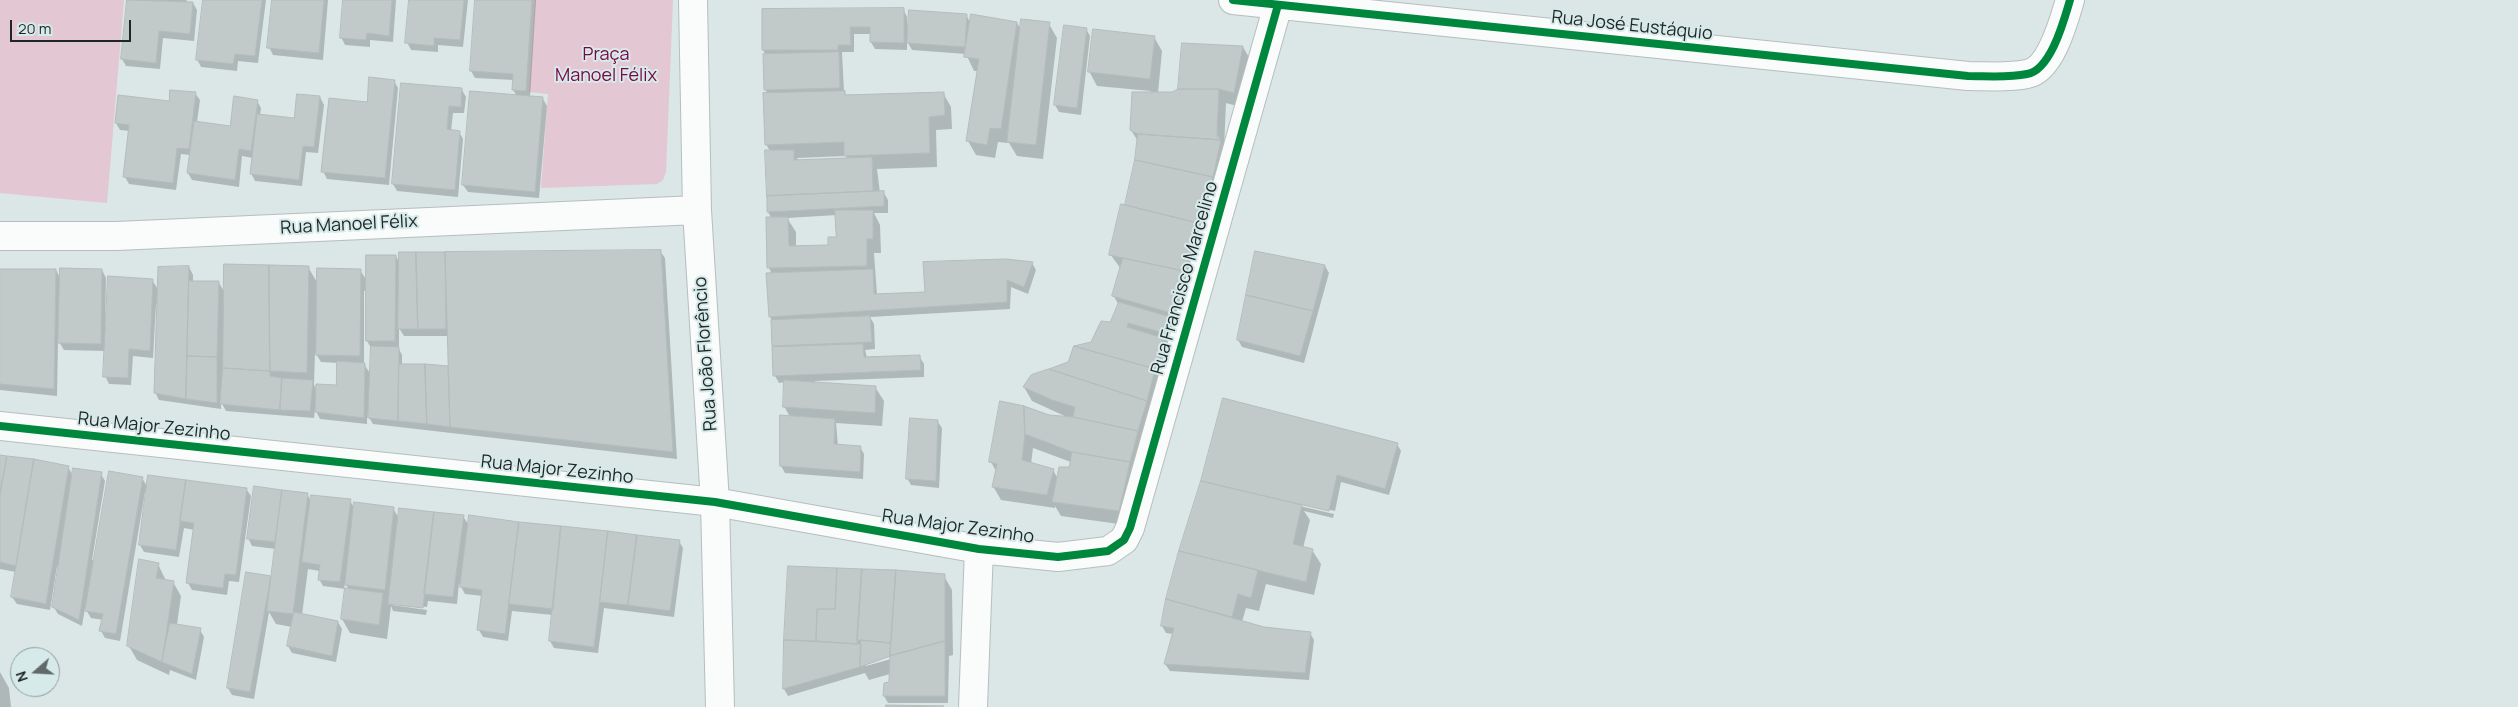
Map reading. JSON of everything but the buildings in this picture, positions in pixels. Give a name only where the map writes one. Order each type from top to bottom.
[{"type":"street","name":"Rua João Florêncio","points":[[693,0],[697,210],[715,502],[720,707]]},
{"type":"street","name":"Rua José Eustáquio","points":[[1233,0],[1968,76],[2028,74],[2043,64],[2058,37],[2070,0]]},
{"type":"street","name":"Rua Francisco Marcelino","points":[[1108,551],[1124,540],[1130,528],[1278,5]]},
{"type":"street","name":"Rua Manoel Félix","points":[[0,236],[117,236],[697,210]]},
{"type":"street","name":"Rua Major Zezinho","points":[[0,426],[715,502],[979,549],[1058,557],[1108,551]]},
{"type":"street","points":[[973,707],[979,549]]},
{"type":"green space","points":[[0,0],[124,0],[107,203],[0,193]]},
{"type":"green space","name":"Praça Manoel Félix","points":[[535,0],[673,0],[666,172],[663,180],[657,184],[541,188],[548,94],[529,92]]},
{"type":"cycle path","points":[[1233,0],[1968,76],[2012,76],[2027,74],[2035,70],[2043,64],[2050,54],[2070,0]]},
{"type":"cycle path","points":[[0,426],[715,502],[979,549],[1058,557],[1108,551],[1124,540],[1130,528],[1278,5]]}]
